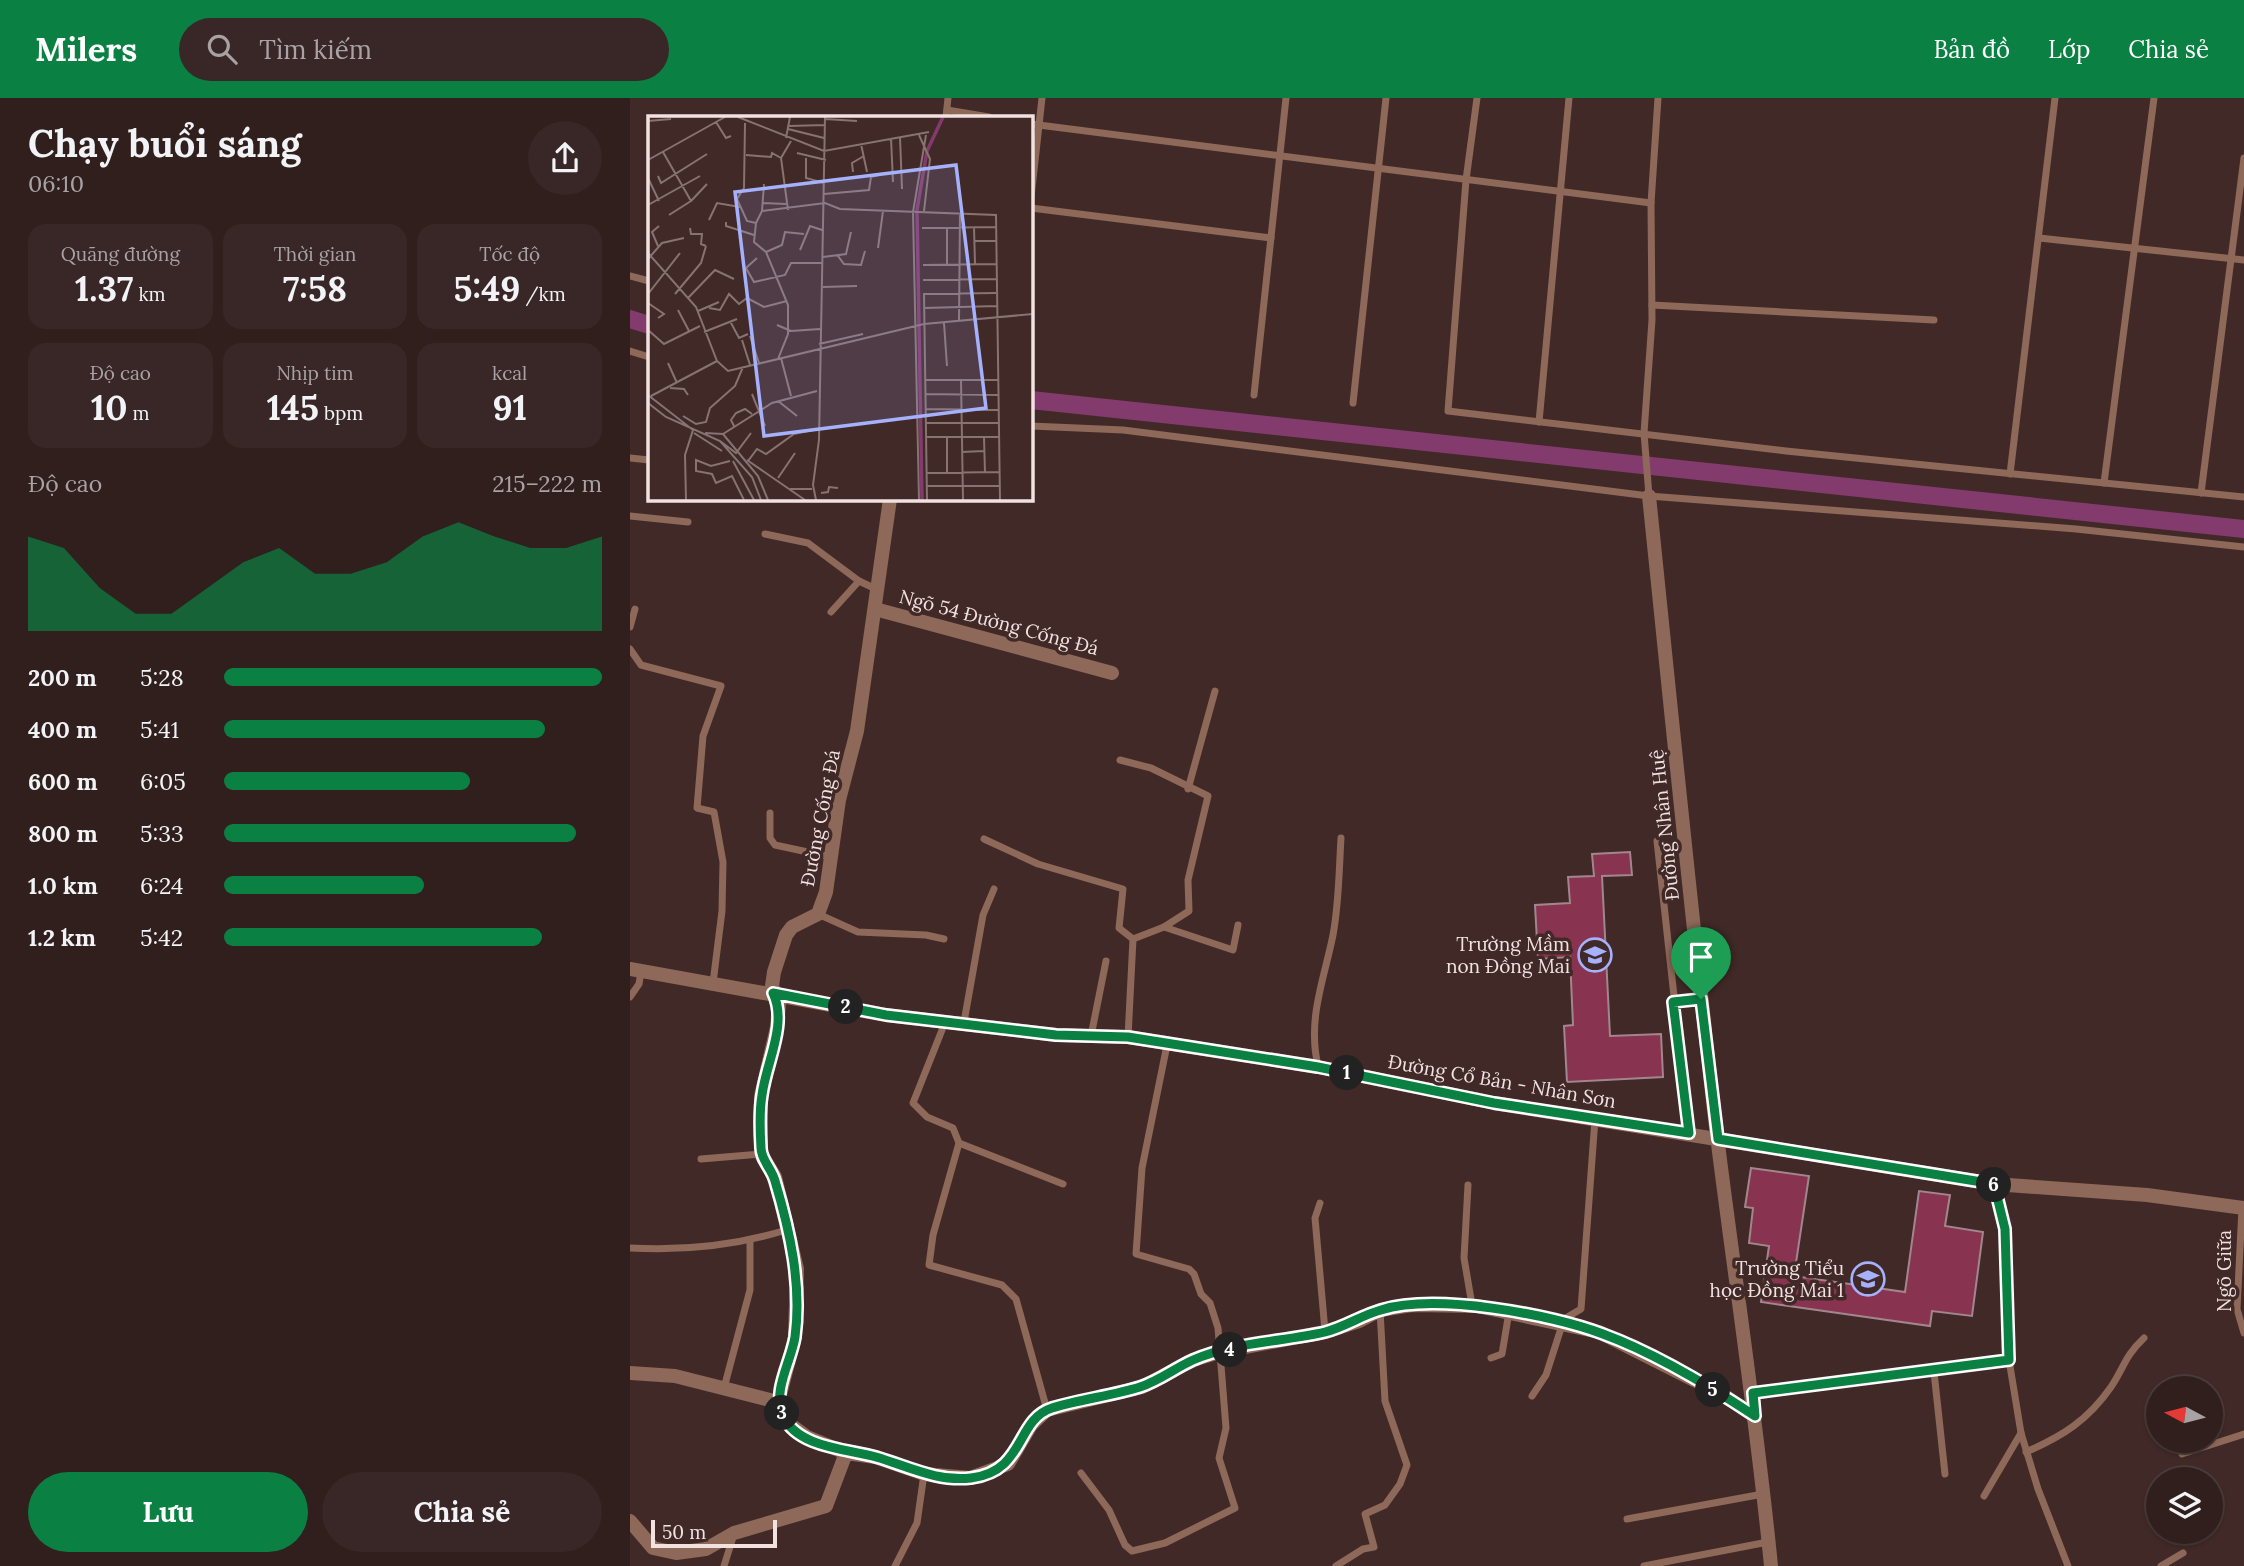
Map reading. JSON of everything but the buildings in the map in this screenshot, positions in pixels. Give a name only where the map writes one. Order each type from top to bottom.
[{"type":"street","name":"Đường Nhân Huệ","points":[[1649,496],[1701,999],[1753,1393],[1771,1566]]},
{"type":"street","name":"Đường Cống Đá","points":[[778,1402],[795,1337],[797,1269],[775,1178],[761,1154],[761,1096],[777,1027],[779,1004],[773,993],[774,972],[786,934],[792,927],[818,914],[826,892],[839,800],[857,731],[890,500]]},
{"type":"street","name":"Ngõ 54 Đường Cống Đá","points":[[876,609],[1112,673]]},
{"type":"street","name":"Đường Cổ Bản - Nhân Sơn","points":[[636,970],[886,1015],[964,1022],[1056,1035],[1128,1037],[1318,1067],[1494,1103],[1994,1184],[2147,1195],[2243,1208]]},
{"type":"street","points":[[630,1373],[675,1376],[778,1402],[785,1421],[807,1437],[846,1453],[875,1457],[924,1474],[970,1478],[996,1471],[1008,1464],[1031,1425],[1046,1410],[1142,1387],[1193,1360],[1219,1352],[1325,1332],[1359,1321],[1380,1310],[1412,1305],[1472,1306],[1562,1323],[1619,1340],[1722,1394],[1755,1416]]},
{"type":"street","points":[[630,1521],[653,1548],[676,1553],[706,1549],[734,1533],[826,1506],[846,1453]]},
{"type":"lane","points":[[948,98],[946,114],[975,116]]},
{"type":"lane","points":[[1032,173],[1034,125],[1042,98]]},
{"type":"lane","points":[[1254,395],[1286,98]]},
{"type":"lane","points":[[1353,403],[1376,168],[1386,98]]},
{"type":"lane","points":[[1477,98],[1466,180],[1448,411],[2010,474],[2244,497]]},
{"type":"lane","points":[[1539,422],[1569,98]]},
{"type":"lane","points":[[1649,496],[1644,433],[1652,305],[1651,203],[1658,98]]},
{"type":"lane","points":[[2010,474],[2055,98]]},
{"type":"lane","points":[[2104,483],[2154,98]]},
{"type":"lane","points":[[1034,125],[1651,203]]},
{"type":"lane","points":[[2201,493],[2244,158]]},
{"type":"lane","points":[[1032,208],[1271,238]]},
{"type":"lane","points":[[2039,238],[2244,260]]},
{"type":"lane","points":[[630,276],[648,281]]},
{"type":"lane","points":[[1652,305],[1934,320]]},
{"type":"lane","points":[[630,351],[648,357]]},
{"type":"lane","points":[[1032,426],[1123,430],[1649,496],[2063,528],[2244,547]]},
{"type":"lane","points":[[630,458],[648,460]]},
{"type":"lane","points":[[630,516],[688,522]]},
{"type":"lane","points":[[765,534],[808,543],[859,581],[878,590]]},
{"type":"lane","points":[[831,612],[859,581]]},
{"type":"lane","points":[[630,627],[635,609]]},
{"type":"lane","points":[[630,649],[641,665],[721,686],[703,736],[697,808],[714,812],[723,862],[722,911],[713,983]]},
{"type":"lane","points":[[1188,789],[1214,691]]},
{"type":"lane","points":[[1120,760],[1151,768],[1188,789],[1208,796],[1188,880],[1189,911],[1164,927],[1133,939]]},
{"type":"lane","points":[[770,813],[770,838],[775,845],[832,857]]},
{"type":"lane","points":[[1318,1067],[1312,1042],[1317,993],[1333,933],[1341,838]]},
{"type":"lane","points":[[984,839],[1038,864],[1123,889],[1119,928],[1133,939]]},
{"type":"lane","points":[[1657,841],[1689,1133]]},
{"type":"lane","points":[[964,1022],[983,915],[994,889]]},
{"type":"lane","points":[[818,914],[849,930],[867,934],[926,935],[944,939]]},
{"type":"lane","points":[[1164,927],[1233,950],[1238,925]]},
{"type":"lane","points":[[1128,1037],[1133,939]]},
{"type":"lane","points":[[1090,1036],[1106,961]]},
{"type":"lane","points":[[630,997],[639,984],[636,970]]},
{"type":"lane","points":[[1673,1002],[1701,999]]},
{"type":"lane","points":[[946,1020],[913,1103],[927,1116],[953,1128],[959,1143],[933,1235],[929,1265],[1002,1284],[1016,1299],[1046,1410]]},
{"type":"lane","points":[[1081,1473],[1109,1510],[1125,1545],[1132,1551],[1165,1543],[1236,1508],[1219,1458],[1226,1428],[1215,1316],[1192,1272],[1182,1266],[1136,1254],[1142,1168],[1167,1045]]},
{"type":"lane","points":[[1532,1396],[1546,1376],[1564,1318],[1581,1310],[1595,1118]]},
{"type":"lane","points":[[959,1143],[1063,1184]]},
{"type":"lane","points":[[701,1159],[761,1154]]},
{"type":"lane","points":[[1994,1184],[2005,1229],[2009,1360],[2021,1433],[2068,1566]]},
{"type":"lane","points":[[1468,1185],[1464,1258],[1472,1306]]},
{"type":"lane","points":[[1320,1203],[1315,1218],[1325,1332]]},
{"type":"lane","name":"Ngõ Giữa","points":[[2243,1208],[2237,1309],[2244,1333]]},
{"type":"lane","points":[[630,1248],[711,1247],[750,1242],[786,1230]]},
{"type":"lane","points":[[723,1390],[750,1290],[750,1242]]},
{"type":"lane","points":[[1336,1566],[1363,1549],[1374,1547],[1365,1514],[1385,1505],[1400,1484],[1407,1465],[1385,1401],[1380,1310]]},
{"type":"lane","points":[[1491,1358],[1502,1354],[1509,1312]]},
{"type":"lane","points":[[2026,1452],[2064,1436],[2094,1407],[2111,1386],[2125,1356],[2144,1338]]},
{"type":"lane","points":[[1753,1393],[1934,1372],[2009,1360]]},
{"type":"lane","points":[[1934,1372],[1945,1474]]},
{"type":"lane","points":[[1984,1496],[2021,1433]]},
{"type":"lane","points":[[2182,1454],[2244,1434]]},
{"type":"lane","points":[[895,1566],[917,1524],[924,1474]]},
{"type":"lane","points":[[1627,1519],[1763,1494]]},
{"type":"lane","points":[[724,1566],[734,1533]]},
{"type":"lane","points":[[1644,1566],[1769,1542]]},
{"type":"lane","points":[[2161,1566],[2183,1553]]},
{"type":"waterway","points":[[630,319],[648,325]]},
{"type":"waterway","points":[[1032,400],[2244,529]]},
{"type":"place","name":"Trường Mầm non Đồng Mai","points":[[1595,955]]},
{"type":"place","name":"Trường Tiểu học Đồng Mai 1","points":[[1868,1279]]},
{"type":"route","points":[[773,993],[886,1015],[964,1022],[1056,1035],[1128,1037],[1318,1067],[1494,1103],[1689,1133],[1673,1002],[1701,999],[1718,1139],[1994,1184],[2005,1229],[2009,1360],[1934,1372],[1753,1393],[1755,1416],[1722,1394],[1619,1340],[1598,1332],[1477,1306],[1412,1305],[1380,1310],[1359,1321],[1325,1332],[1219,1352],[1193,1360],[1142,1387],[1046,1410],[1031,1425],[1008,1464],[996,1471],[970,1478],[924,1474],[875,1457],[846,1453],[807,1437],[785,1421],[778,1402],[795,1337],[797,1269],[775,1178],[761,1154],[761,1096],[777,1027],[779,1004],[773,993]]}]
